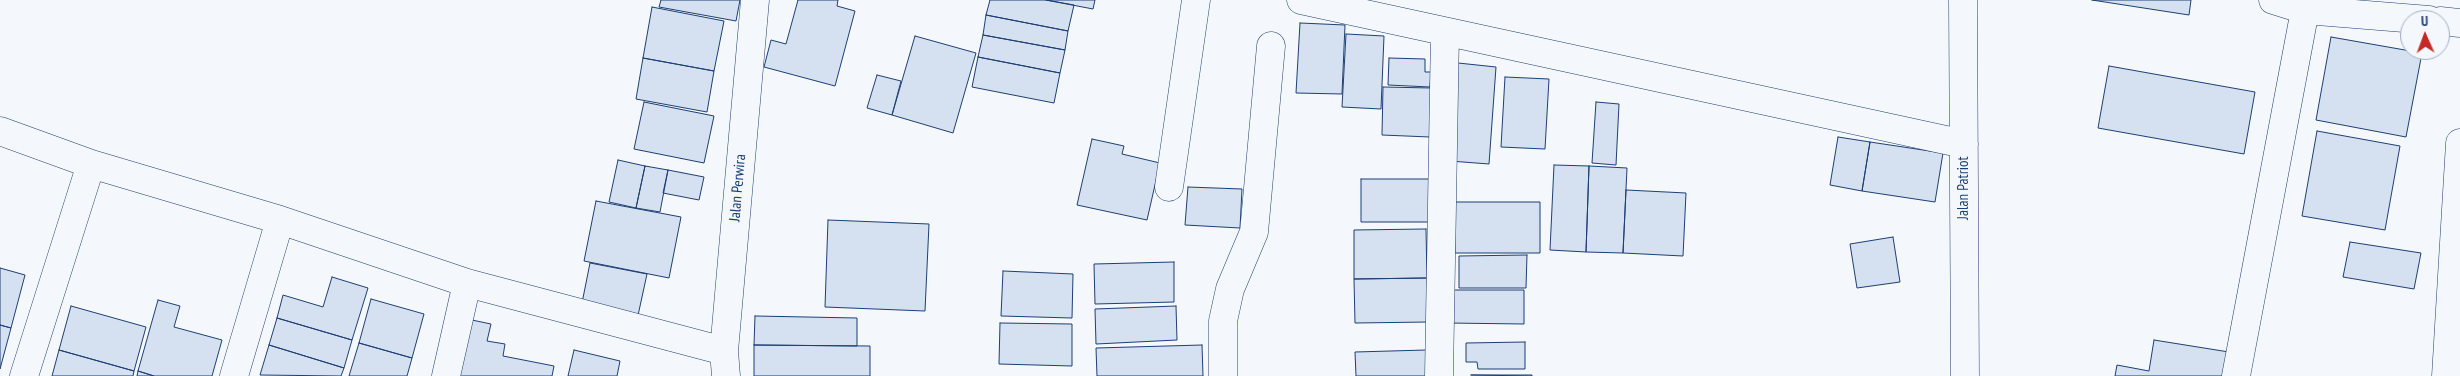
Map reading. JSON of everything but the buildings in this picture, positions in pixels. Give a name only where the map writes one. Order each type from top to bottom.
[{"type":"street","name":"Jalan Perwira","points":[[725,364],[756,0]]},
{"type":"street","points":[[1169,187],[1196,0]]},
{"type":"street","points":[[1301,0],[1964,144]]},
{"type":"street","name":"Jalan Patriot","points":[[1963,0],[1965,376]]},
{"type":"street","points":[[2273,0],[2305,10],[2400,18]]},
{"type":"street","points":[[2236,376],[2305,10]]},
{"type":"street","points":[[1439,376],[1445,32]]},
{"type":"street","points":[[1223,376],[1223,321],[1230,289],[1254,232],[1270,46]]},
{"type":"street","points":[[0,131],[91,164],[280,220],[467,283],[725,364]]},
{"type":"street","points":[[2446,376],[2460,143]]},
{"type":"street","points":[[24,376],[91,164]]},
{"type":"street","points":[[234,376],[280,220]]},
{"type":"street","points":[[446,376],[467,283]]}]
